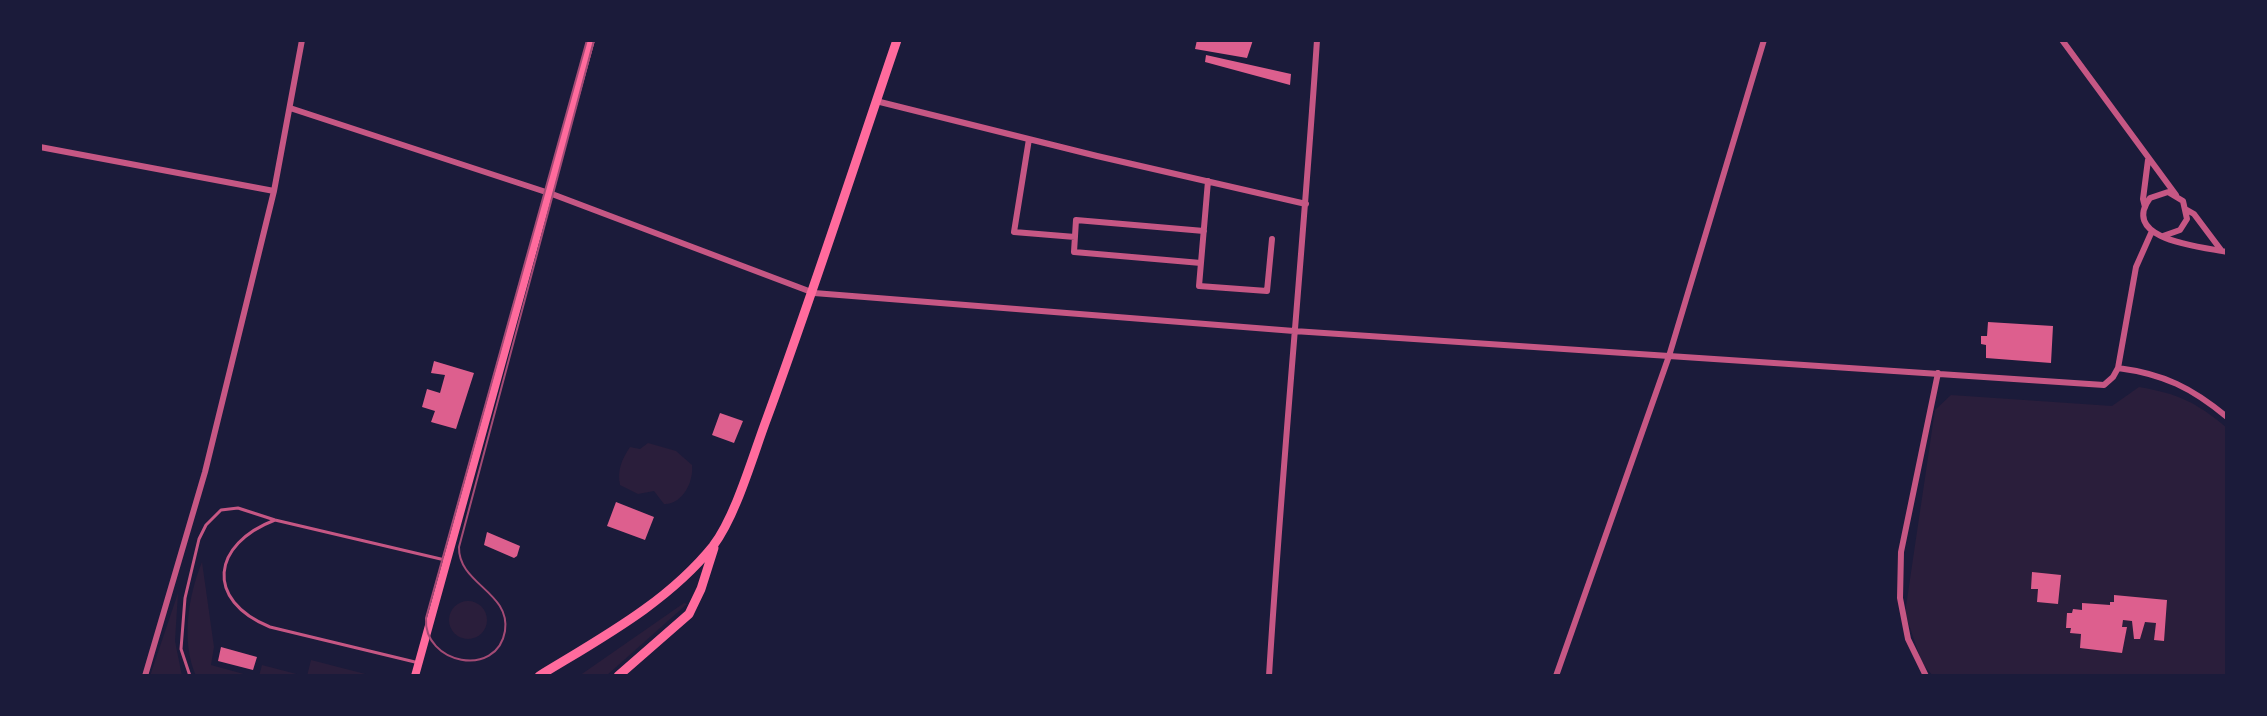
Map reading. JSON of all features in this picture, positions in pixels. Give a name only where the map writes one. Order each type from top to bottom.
[{"type":"main road","points":[[415,676],[591,40]]},
{"type":"main road","points":[[618,676],[689,614],[701,589],[716,542],[738,496],[814,293],[897,40]]},
{"type":"main road","points":[[539,676],[652,604],[687,575],[716,542]]},
{"type":"street","points":[[145,676],[205,472],[274,191],[302,40]]},
{"type":"street","points":[[1269,676],[1283,456],[1317,40]]},
{"type":"street","points":[[1556,676],[1669,356],[1764,40]]},
{"type":"street","points":[[2062,40],[2148,160],[2224,251]]},
{"type":"street","points":[[876,101],[1306,204]]},
{"type":"street","points":[[290,108],[548,193],[814,293],[1294,331],[2104,385],[2118,368],[2136,267],[2152,231]]},
{"type":"street","points":[[1029,139],[1014,232],[1075,237]]},
{"type":"street","points":[[40,147],[274,191]]},
{"type":"street","points":[[2148,160],[2143,199],[2145,221],[2152,231],[2172,240],[2224,251]]},
{"type":"street","points":[[1208,181],[1199,286],[1267,291],[1272,239]]},
{"type":"street","points":[[2145,207],[2156,194],[2168,192],[2177,196]]},
{"type":"street","points":[[2163,236],[2180,230],[2187,219],[2187,210]]},
{"type":"street","points":[[1201,263],[1074,252],[1076,220],[1204,231]]},
{"type":"street","points":[[2118,368],[2166,378],[2207,401],[2227,417]]},
{"type":"street","points":[[1926,676],[1908,639],[1900,598],[1901,552],[1938,373]]},
{"type":"lane","points":[[190,676],[181,649],[181,626],[192,564],[206,525],[213,516],[228,507],[446,560]]},
{"type":"lane","points":[[275,520],[247,533],[229,553],[225,581],[236,606],[249,617],[270,627],[418,663]]},
{"type":"shaded area","points":[[2139,387],[2186,400],[2227,428],[2227,676],[1933,676],[1922,663],[1905,613],[1935,410],[1951,395],[2112,406]]},
{"type":"shaded area","points":[[648,443],[676,451],[692,465],[686,491],[676,501],[664,504],[654,491],[638,494],[620,485],[621,465],[630,447],[640,449]]},
{"type":"shaded area","points":[[202,562],[214,647],[211,665],[251,676],[196,676],[189,649],[188,619]]},
{"type":"shaded area","points":[[178,593],[175,641],[182,676],[150,676]]},
{"type":"shaded area","points":[[468,601],[481,607],[487,620],[481,633],[468,639],[455,633],[449,620],[455,607]]},
{"type":"shaded area","points":[[684,603],[687,604],[606,676],[579,676]]},
{"type":"shaded area","points":[[311,660],[373,676],[307,676]]},
{"type":"shaded area","points":[[262,665],[304,676],[259,676]]},
{"type":"building","points":[[1197,40],[1253,40],[1247,58],[1195,49]]},
{"type":"building","points":[[1206,55],[1291,74],[1290,85],[1205,62]]},
{"type":"building","points":[[1988,322],[2053,326],[2051,363],[1986,358],[1986,345],[1981,344],[1981,336],[1987,336]]},
{"type":"building","points":[[434,361],[474,373],[456,429],[431,422],[435,411],[422,407],[427,389],[440,393],[445,375],[431,373]]},
{"type":"building","points":[[720,413],[743,421],[734,443],[712,435]]},
{"type":"building","points":[[616,502],[654,517],[645,540],[607,526]]},
{"type":"building","points":[[487,532],[520,546],[517,556],[514,558],[484,545]]},
{"type":"building","points":[[2032,572],[2061,575],[2058,604],[2037,602],[2038,589],[2031,589]]},
{"type":"building","points":[[2114,595],[2167,600],[2164,641],[2154,640],[2156,623],[2145,622],[2140,639],[2134,639],[2132,621],[2123,620],[2122,627],[2127,627],[2122,653],[2080,648],[2081,634],[2070,633],[2071,628],[2066,628],[2067,613],[2072,613],[2073,609],[2082,610],[2082,603],[2110,605],[2114,602]]},
{"type":"building","points":[[221,647],[257,657],[253,670],[218,661]]},
{"type":"tram line","points":[[587,40],[426,618],[428,634],[436,646],[461,660],[489,656],[499,646],[505,631],[505,618],[500,607],[467,570],[459,547],[594,40]]}]
